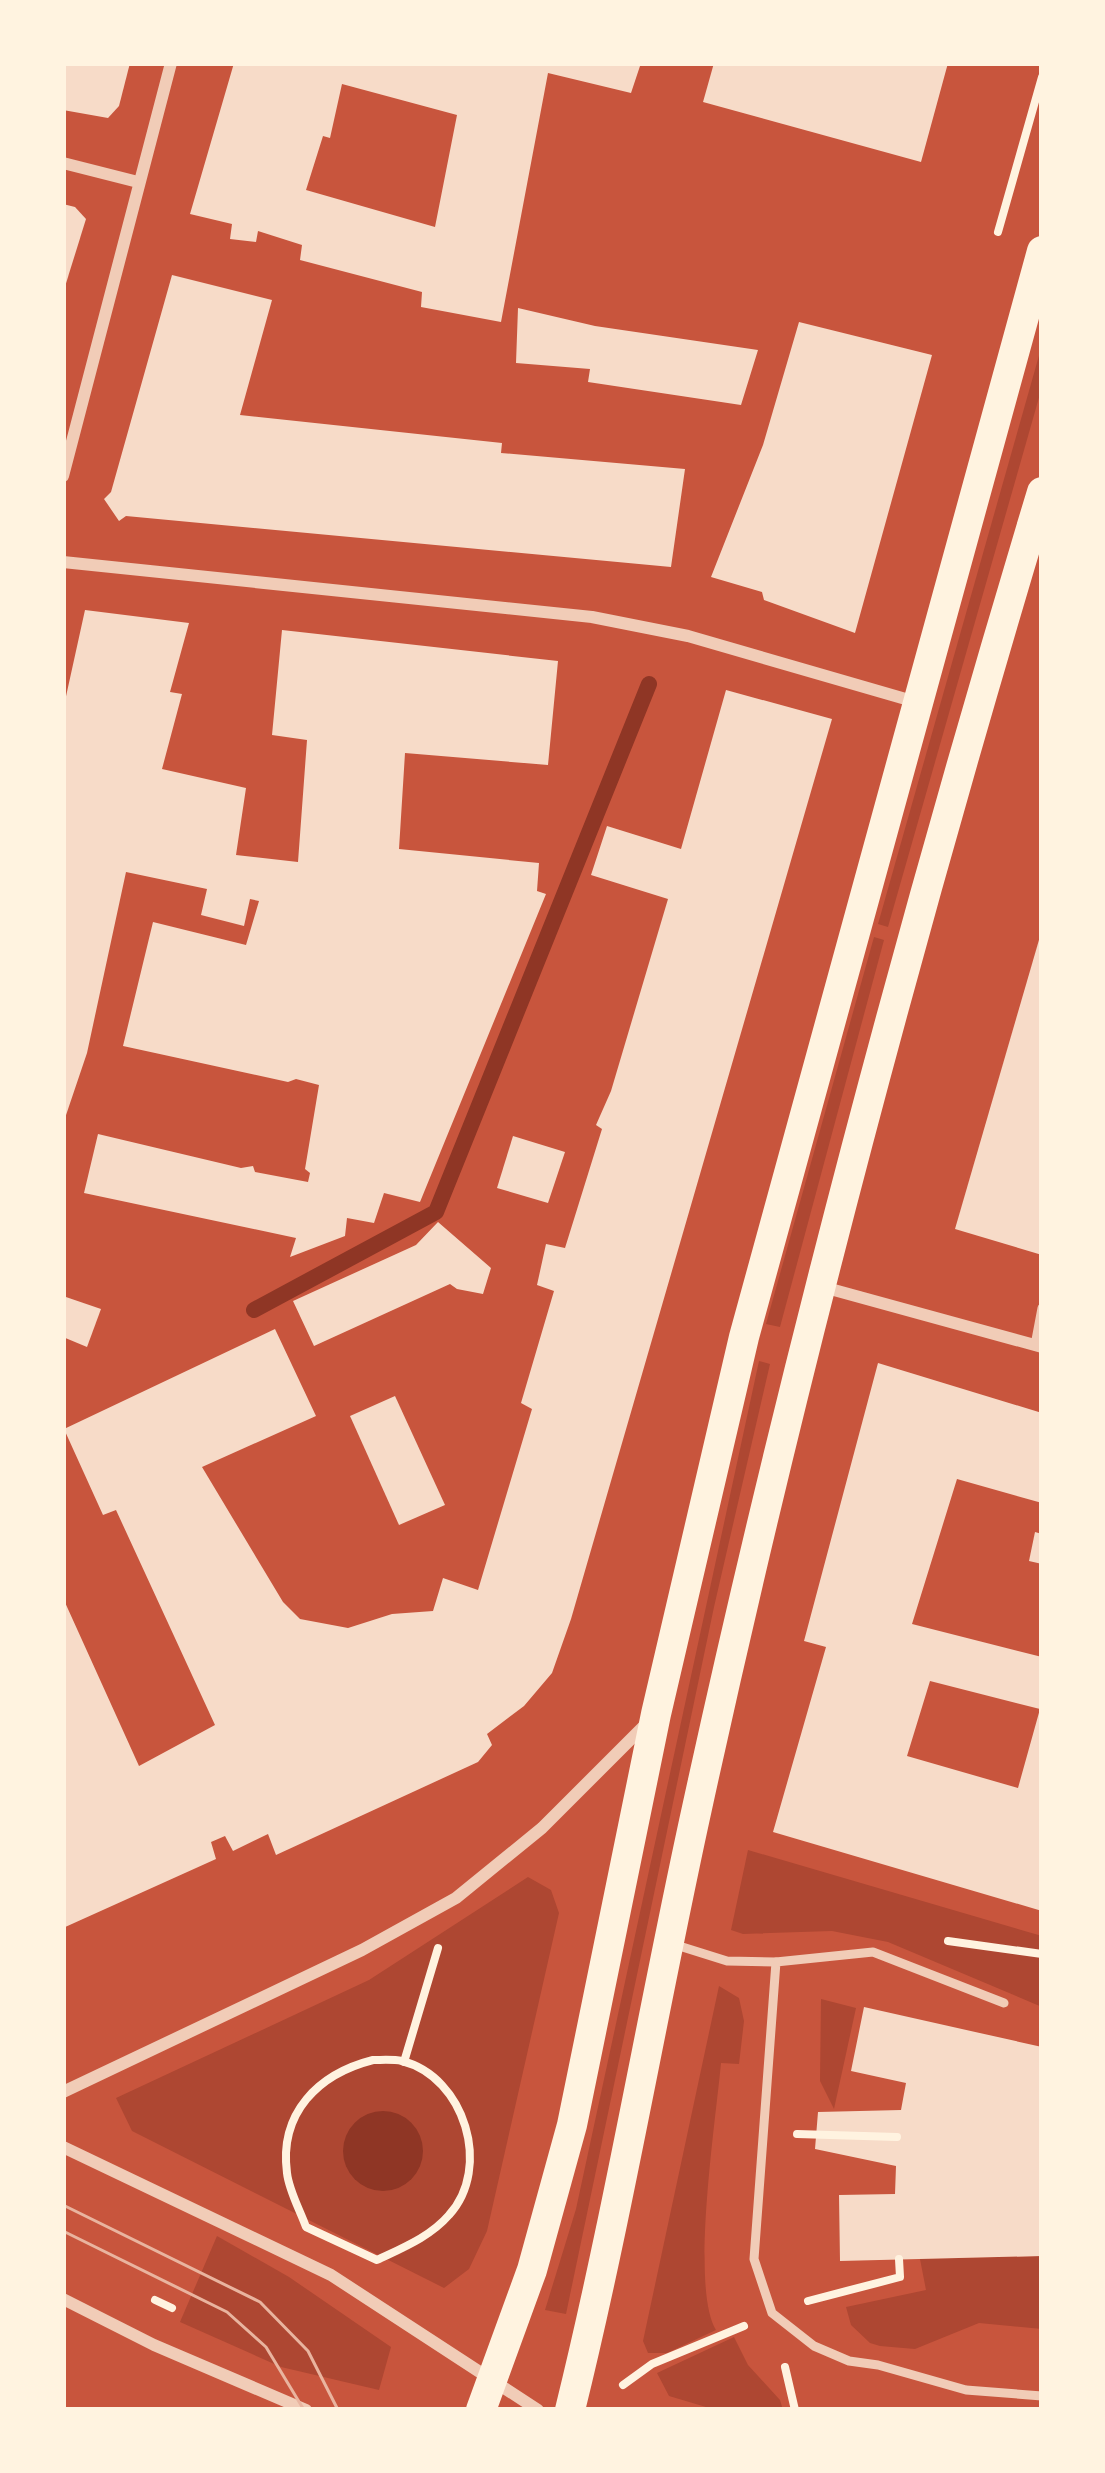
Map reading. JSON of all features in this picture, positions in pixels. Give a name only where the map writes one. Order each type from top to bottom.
[{"type":"main road","points":[[486,2395],[532,2270],[572,2125],[656,1714],[744,1337],[1042,251]]},
{"type":"main road","points":[[570,2410],[669,1942],[819,1286],[902,972],[1042,492]]},
{"type":"street","points":[[63,476],[171,63]]},
{"type":"street","points":[[63,163],[138,182]]},
{"type":"street","points":[[63,562],[592,617],[688,636],[918,703]]},
{"type":"street","points":[[819,1286],[1039,1346]]},
{"type":"street","points":[[63,2092],[362,1950],[456,1898],[542,1828],[656,1714]]},
{"type":"street","points":[[63,2147],[331,2276],[486,2395],[538,2410]]},
{"type":"street","points":[[63,2299],[154,2345],[306,2410]]},
{"type":"lane","points":[[1039,1346],[1042,1308]]},
{"type":"lane","points":[[669,1942],[727,1961],[776,1962],[873,1952],[1004,2003]]},
{"type":"lane","points":[[776,1962],[754,2259],[772,2313],[814,2346],[849,2361],[966,2390],[1042,2396]]},
{"type":"path","points":[[404,2062],[456,1898]]},
{"type":"path","points":[[373,2060],[404,2062],[426,2074],[455,2101],[470,2138],[469,2178],[451,2214],[420,2239],[377,2260],[306,2227],[287,2176],[286,2132],[308,2092],[345,2067],[373,2060]]},
{"type":"path","points":[[763,2133],[897,2137]]},
{"type":"path","points":[[844,2289],[900,2277],[899,2259]]},
{"type":"path","points":[[154,2300],[172,2308]]},
{"type":"path","points":[[620,2387],[652,2364],[772,2313]]},
{"type":"shaded area","points":[[1042,345],[1042,387],[888,927],[878,924]]},
{"type":"shaded area","points":[[874,937],[884,940],[780,1327],[766,1324]]},
{"type":"shaded area","points":[[759,1361],[770,1364],[714,1607],[566,2314],[545,2310],[576,2209]]},
{"type":"shaded area","points":[[748,1850],[1042,1936],[1042,2007],[888,1942],[832,1931],[743,1934],[731,1930]]},
{"type":"shaded area","points":[[528,1877],[551,1890],[559,1913],[487,2231],[469,2269],[444,2288],[132,2131],[116,2098],[369,1980]]},
{"type":"shaded area","points":[[719,1986],[739,1998],[744,2021],[739,2064],[721,2063],[710,2161],[705,2279],[716,2330],[667,2353],[648,2353],[643,2341]]},
{"type":"shaded area","points":[[821,1999],[856,2008],[834,2109],[820,2081]]},
{"type":"shaded area","points":[[383,2111],[412,2122],[423,2151],[412,2180],[383,2191],[354,2180],[343,2151],[354,2122]]},
{"type":"shaded area","points":[[217,2236],[289,2277],[391,2347],[379,2390],[281,2367],[180,2322]]},
{"type":"shaded area","points":[[1042,2256],[1042,2329],[979,2323],[915,2349],[870,2343],[851,2325],[846,2307],[926,2290],[920,2259]]},
{"type":"shaded area","points":[[734,2337],[748,2365],[780,2400],[783,2410],[716,2410],[669,2396],[657,2373]]},
{"type":"building","points":[[63,63],[130,63],[119,106],[108,118],[63,110]]},
{"type":"building","points":[[234,63],[641,63],[631,93],[548,73],[501,322],[421,307],[422,292],[300,260],[302,245],[258,231],[256,242],[230,239],[232,224],[190,214]],"holes":[[[342,84],[457,115],[435,227],[306,190],[323,136],[330,138]]]},
{"type":"building","points":[[714,63],[948,63],[921,162],[703,102]]},
{"type":"building","points":[[63,204],[75,207],[86,219],[63,293]]},
{"type":"building","points":[[172,275],[272,300],[240,415],[502,443],[501,453],[685,469],[671,567],[126,516],[119,521],[104,499],[111,492]]},
{"type":"building","points":[[518,308],[595,326],[758,350],[741,405],[588,382],[590,369],[516,363]]},
{"type":"building","points":[[799,322],[932,355],[855,633],[764,600],[762,592],[711,577],[763,445]]},
{"type":"building","points":[[85,610],[189,623],[170,692],[182,694],[162,769],[246,788],[236,855],[298,862],[307,740],[272,735],[282,630],[558,661],[548,765],[405,753],[399,849],[539,863],[537,891],[546,894],[420,1202],[384,1193],[374,1223],[347,1218],[345,1236],[290,1257],[296,1238],[84,1193],[98,1134],[308,1182],[310,1173],[305,1169],[319,1085],[123,1046],[153,922],[246,945],[259,901],[250,899],[244,926],[201,915],[207,889],[126,872],[87,1053],[63,1124],[63,710]]},
{"type":"building","points":[[726,690],[832,719],[552,1673],[524,1706],[487,1734],[492,1745],[478,1762],[276,1855],[268,1834],[233,1851],[225,1836],[211,1842],[216,1859],[63,1928],[63,1598],[139,1766],[215,1725],[116,1510],[103,1515],[64,1429],[275,1329],[316,1416],[202,1467],[283,1602],[300,1619],[348,1628],[392,1614],[433,1611],[443,1578],[478,1590],[532,1409],[521,1403],[554,1291],[537,1285],[546,1244],[565,1248],[602,1129],[596,1125],[611,1091],[668,899],[591,875],[607,826],[681,849]]},
{"type":"building","points":[[1042,933],[1042,1255],[955,1229]]},
{"type":"building","points":[[513,1136],[565,1152],[548,1203],[497,1188]]},
{"type":"building","points":[[438,1222],[491,1268],[483,1294],[450,1284],[314,1346],[293,1301],[416,1245]]},
{"type":"building","points":[[63,1296],[101,1309],[87,1347],[63,1337]]},
{"type":"building","points":[[878,1363],[1042,1413],[1042,1503],[957,1479],[912,1624],[1042,1657],[1042,1911],[773,1832],[826,1647],[804,1641]],"holes":[[[930,1681],[1040,1709],[1018,1788],[907,1756]]]},
{"type":"building","points":[[395,1396],[445,1505],[399,1525],[350,1416]]},
{"type":"building","points":[[1035,1532],[1042,1534],[1042,1564],[1029,1561]]},
{"type":"building","points":[[864,2007],[1042,2047],[1042,2256],[840,2261],[839,2195],[895,2194],[896,2166],[815,2149],[818,2112],[901,2110],[906,2083],[851,2071]]},
{"type":"waterway","points":[[254,1310],[436,1212],[649,684]]},
{"type":"tram line","points":[[63,2205],[260,2302],[308,2351],[338,2410]]},
{"type":"tram line","points":[[63,2231],[227,2312],[266,2347],[304,2410]]}]
